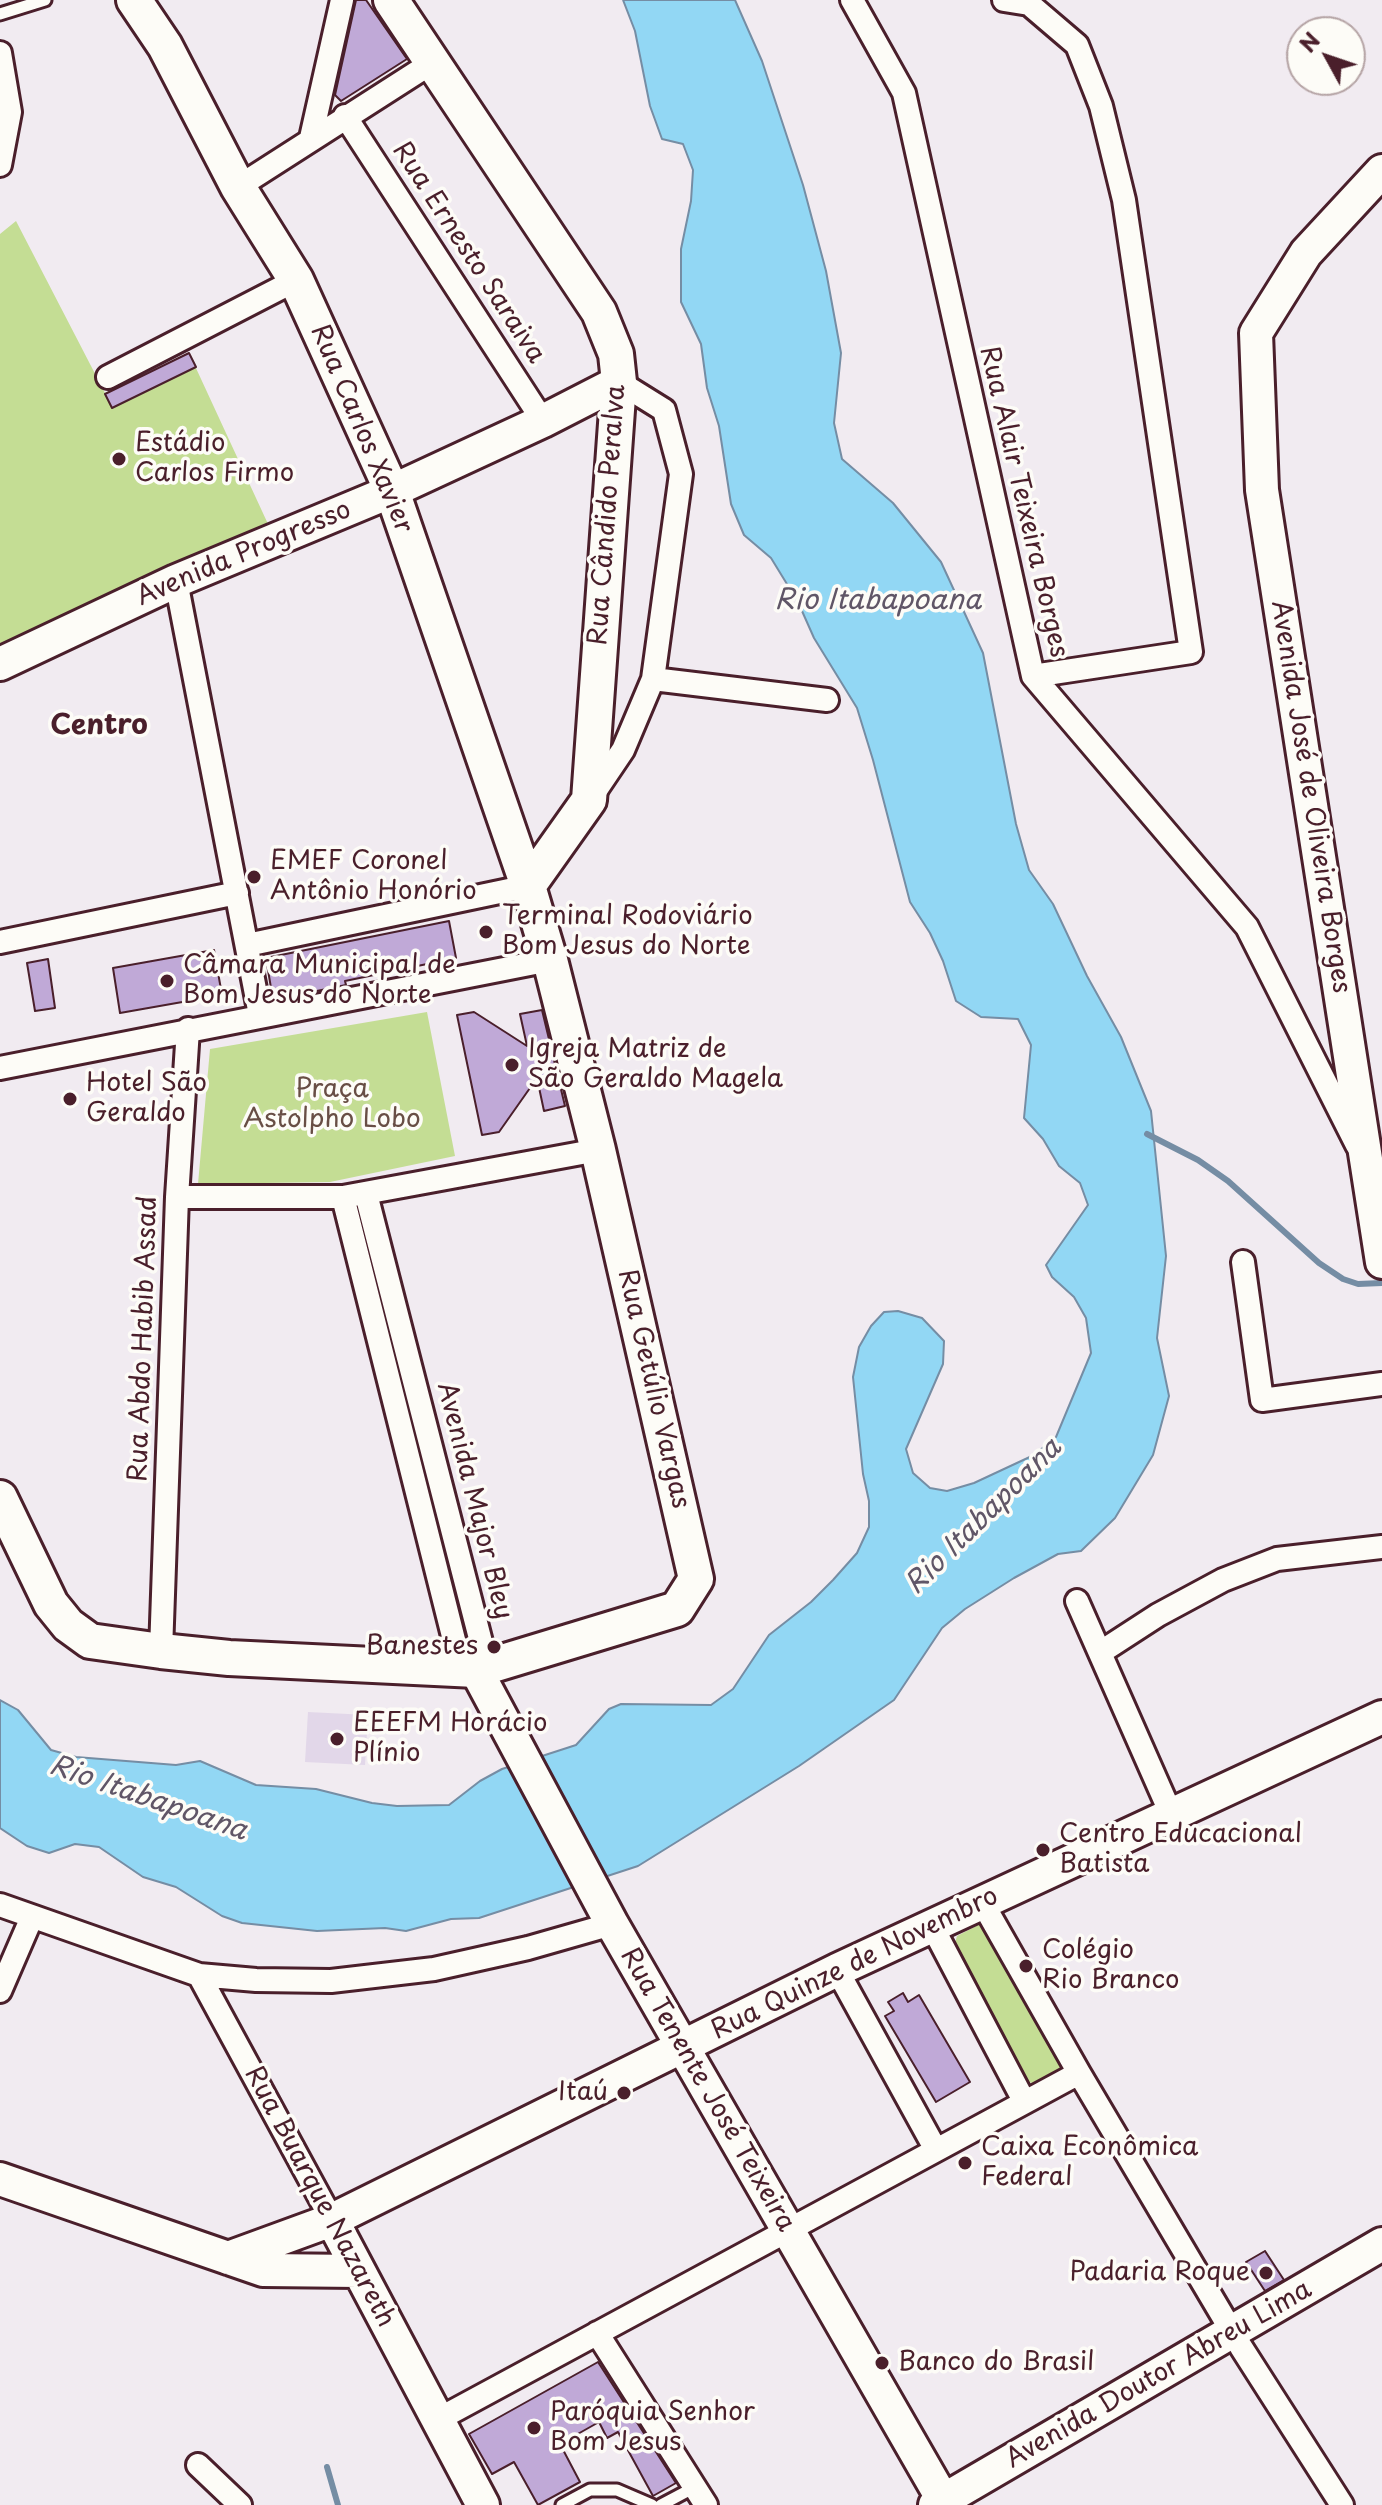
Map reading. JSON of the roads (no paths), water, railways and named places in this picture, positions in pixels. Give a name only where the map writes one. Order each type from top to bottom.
[{"type":"main road","name":"Rua Carlos Xavier","points":[[134,0],[165,46],[238,187],[296,280],[392,491],[528,886],[550,960]]},
{"type":"main road","name":"Rua Cândido Peralva","points":[[391,0],[599,312],[616,354],[619,382],[589,800]]},
{"type":"main road","name":"Avenida José de Oliveira Borges","points":[[1381,174],[1306,253],[1256,333],[1262,490],[1381,1249]]},
{"type":"main road","name":"Avenida Progresso","points":[[0,664],[176,581],[392,491],[619,382]]},
{"type":"main road","points":[[528,886],[589,800]]},
{"type":"main road","name":"Rua Getúlio Vargas","points":[[0,1498],[51,1604],[68,1625],[90,1641],[229,1658],[476,1670],[677,1609],[696,1579],[598,1150],[550,960]]},
{"type":"main road","name":"Rua Tenente José Teixeira","points":[[476,1670],[605,1910],[949,2504]]},
{"type":"main road","name":"Rua Quinze de Novembro","points":[[228,2258],[332,2220],[837,1970],[1382,1717]]},
{"type":"main road","points":[[0,2179],[263,2270],[359,2271]]},
{"type":"main road","name":"Rua Buarque Nazareth","points":[[332,2220],[483,2505]]},
{"type":"main road","name":"Avenida Doutor Abreu Lima","points":[[1236,2340],[1382,2244]]},
{"type":"main road","name":"Avenida Doutor Abreu Lima","points":[[949,2504],[1236,2340],[1382,2263]]},
{"type":"street","points":[[311,138],[342,0]]},
{"type":"street","name":"Rua Alair Teixeira Borges","points":[[852,0],[904,93],[1033,676],[1247,927],[1368,1168]]},
{"type":"street","points":[[1004,0],[1029,4],[1077,45],[1101,106],[1124,200],[1191,652],[1033,676]]},
{"type":"street","points":[[0,53],[5,113],[0,165]]},
{"type":"street","points":[[238,187],[433,62]]},
{"type":"street","name":"Rua Ernesto Saraiva","points":[[345,116],[543,421]]},
{"type":"street","points":[[108,377],[296,280]]},
{"type":"street","points":[[589,800],[623,750],[653,679],[681,474],[664,410],[619,382]]},
{"type":"street","points":[[176,581],[260,1015]]},
{"type":"street","points":[[653,679],[827,700]]},
{"type":"street","points":[[247,945],[528,886]]},
{"type":"street","points":[[0,942],[237,893]]},
{"type":"street","points":[[0,1068],[550,960]]},
{"type":"street","name":"Rua Abdo Habib Assad","points":[[161,1651],[177,1197],[188,1029]]},
{"type":"street","points":[[177,1197],[343,1197],[598,1150]]},
{"type":"street","name":"Avenida Major Bley","points":[[366,1194],[482,1646],[476,1670]]},
{"type":"street","name":"Avenida Major Bley","points":[[343,1197],[456,1648],[476,1670]]},
{"type":"street","points":[[1243,1262],[1262,1400],[1382,1384]]},
{"type":"street","points":[[1101,1652],[1158,1615],[1210,1587],[1277,1559],[1382,1547]]},
{"type":"street","points":[[1077,1601],[1171,1814]]},
{"type":"street","points":[[982,1902],[1236,2340],[1342,2505]]},
{"type":"street","points":[[0,1905],[199,1975],[256,1980],[331,1981],[434,1969],[513,1952],[605,1910]]},
{"type":"street","points":[[0,1991],[32,1917]]},
{"type":"street","points":[[932,1926],[1024,2101]]},
{"type":"street","points":[[837,1970],[936,2150]]},
{"type":"street","name":"Rua Buarque Nazareth","points":[[199,1975],[332,2220]]},
{"type":"street","points":[[437,2420],[1079,2073]]},
{"type":"street","points":[[597,2333],[700,2496]]},
{"type":"street","points":[[198,2465],[240,2505]]},
{"type":"lane","points":[[0,14],[45,0]]},
{"type":"lane","points":[[562,2505],[590,2490],[617,2490],[652,2505]]},
{"type":"lane","points":[[661,2505],[700,2496]]},
{"type":"water","name":"Rio Itabapoana","points":[[623,0],[735,0],[762,61],[803,185],[826,271],[841,353],[834,423],[842,459],[893,503],[941,562],[983,653],[1016,824],[1029,870],[1053,904],[1087,976],[1121,1037],[1151,1111],[1166,1256],[1157,1338],[1169,1396],[1153,1455],[1115,1518],[1081,1551],[1058,1554],[965,1609],[942,1628],[894,1700],[799,1766],[638,1866],[479,1918],[451,1919],[406,1931],[385,1928],[317,1931],[242,1923],[222,1916],[176,1887],[143,1877],[99,1847],[75,1844],[49,1853],[27,1846],[0,1828],[0,1700],[18,1710],[51,1750],[76,1757],[176,1765],[200,1761],[256,1785],[316,1789],[397,1806],[449,1805],[480,1781],[502,1769],[576,1745],[609,1709],[621,1704],[711,1705],[733,1689],[769,1635],[811,1602],[857,1553],[869,1527],[869,1501],[863,1474],[853,1377],[859,1347],[871,1326],[884,1312],[898,1311],[922,1318],[944,1341],[943,1364],[906,1449],[913,1473],[930,1488],[947,1491],[974,1483],[1034,1455],[1056,1437],[1091,1353],[1086,1318],[1074,1297],[1052,1277],[1046,1265],[1088,1205],[1080,1183],[1059,1166],[1043,1139],[1024,1118],[1031,1045],[1018,1019],[981,1017],[956,1001],[930,933],[910,902],[857,708],[814,638],[798,602],[771,558],[744,535],[731,504],[719,426],[707,388],[701,344],[681,302],[681,249],[691,201],[693,170],[683,144],[662,139],[650,106],[635,31]]},
{"type":"waterway","points":[[1147,1134],[1198,1160],[1228,1181],[1319,1263],[1343,1279],[1358,1284],[1382,1283]]},
{"type":"waterway","points":[[327,2467],[338,2505]]},
{"type":"place","name":"Estádio Carlos Firmo","points":[[119,459]]},
{"type":"place","name":"EMEF Coronel Antônio Honório","points":[[254,877]]},
{"type":"place","name":"Terminal Rodoviário Bom Jesus do Norte","points":[[486,932]]},
{"type":"place","name":"Câmara Municipal de Bom Jesus do Norte","points":[[167,981]]},
{"type":"place","name":"Igreja Matriz de São Geraldo Magela","points":[[512,1065]]},
{"type":"place","name":"Hotel São Geraldo","points":[[70,1099]]},
{"type":"place","name":"Banestes","points":[[494,1647]]},
{"type":"place","name":"EEEFM Horácio Plínio","points":[[337,1739]]},
{"type":"place","name":"Centro Educacional Batista","points":[[1043,1850]]},
{"type":"place","name":"Colégio Rio Branco","points":[[1026,1966]]},
{"type":"place","name":"Itaú","points":[[624,2093]]},
{"type":"place","name":"Caixa Econômica Federal","points":[[965,2163]]},
{"type":"place","name":"Padaria Roque","points":[[1266,2273]]},
{"type":"place","name":"Banco do Brasil","points":[[882,2363]]},
{"type":"place","name":"Paróquia Senhor Bom Jesus","points":[[534,2428]]},
{"type":"district","name":"Centro","points":[[99,726]]},
{"type":"park label","name":"Praça Astolpho Lobo","points":[[332,1105]]}]
